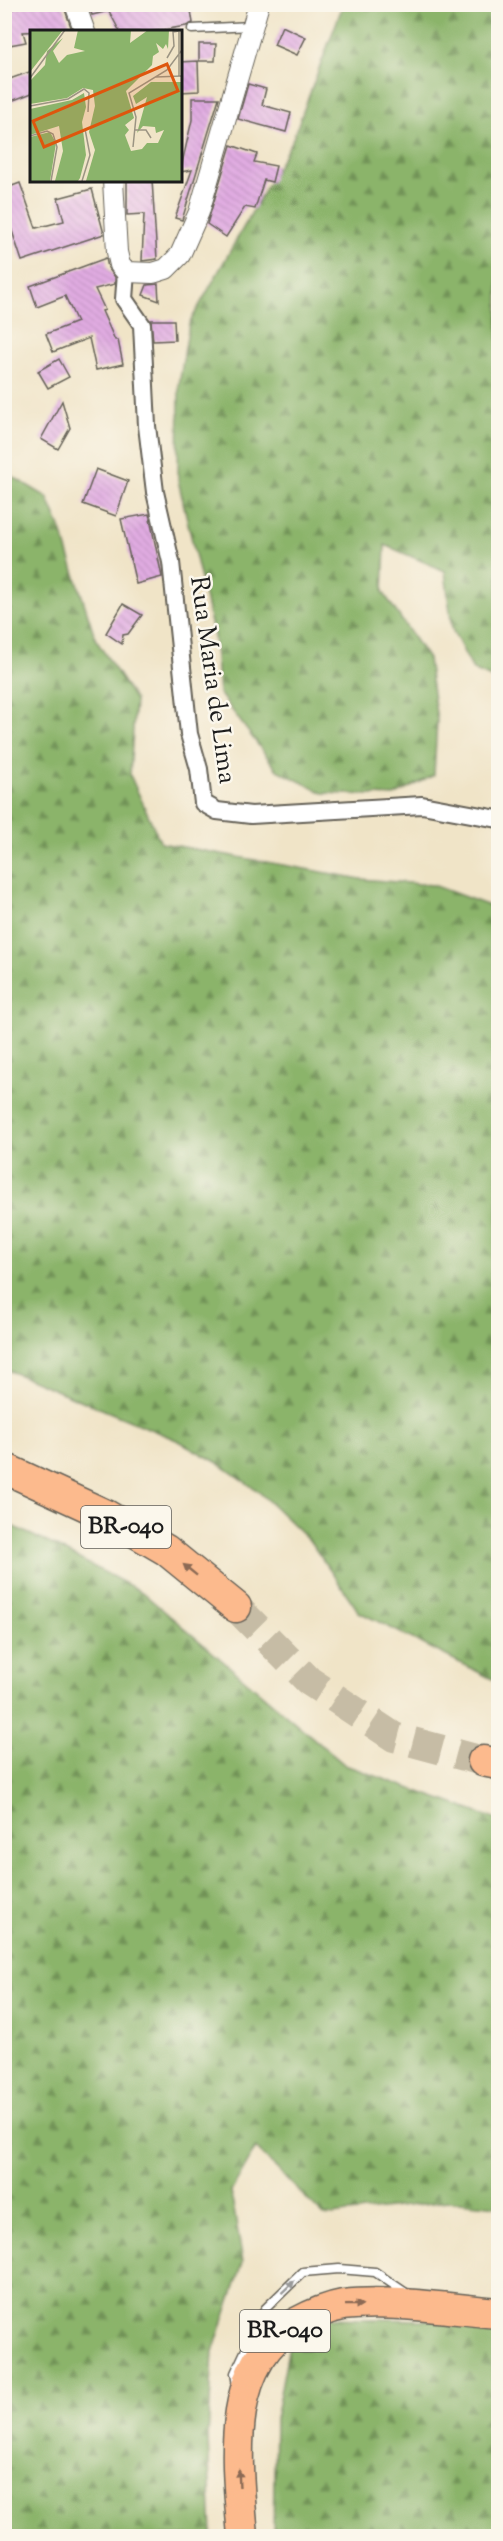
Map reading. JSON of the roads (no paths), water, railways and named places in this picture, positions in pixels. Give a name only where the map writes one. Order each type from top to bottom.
[{"type":"highway","name":"BR-040","points":[[4,1468],[106,1515],[166,1550],[236,1607]]},
{"type":"highway","name":"BR-040","points":[[243,2536],[237,2448],[241,2412],[257,2361],[272,2342],[298,2322],[327,2308],[345,2305],[422,2307],[498,2313]]},
{"type":"street","points":[[75,4],[84,30]]},
{"type":"street","points":[[113,182],[117,252],[120,265],[126,272],[153,273],[166,269],[180,255],[199,212],[255,25],[259,4]]},
{"type":"street","name":"Rua Maria de Lima","points":[[126,272],[124,299],[142,326],[147,426],[155,492],[171,562],[189,734],[199,769],[203,803],[217,811],[251,814],[422,805],[498,819]]},
{"type":"lane","points":[[192,28],[255,25]]},
{"type":"lane","points":[[241,2412],[235,2373],[265,2308],[303,2272],[339,2269],[375,2272],[400,2288],[422,2307]]},
{"type":"tunnel","points":[[236,1607],[309,1681],[394,1737],[483,1761]]}]
